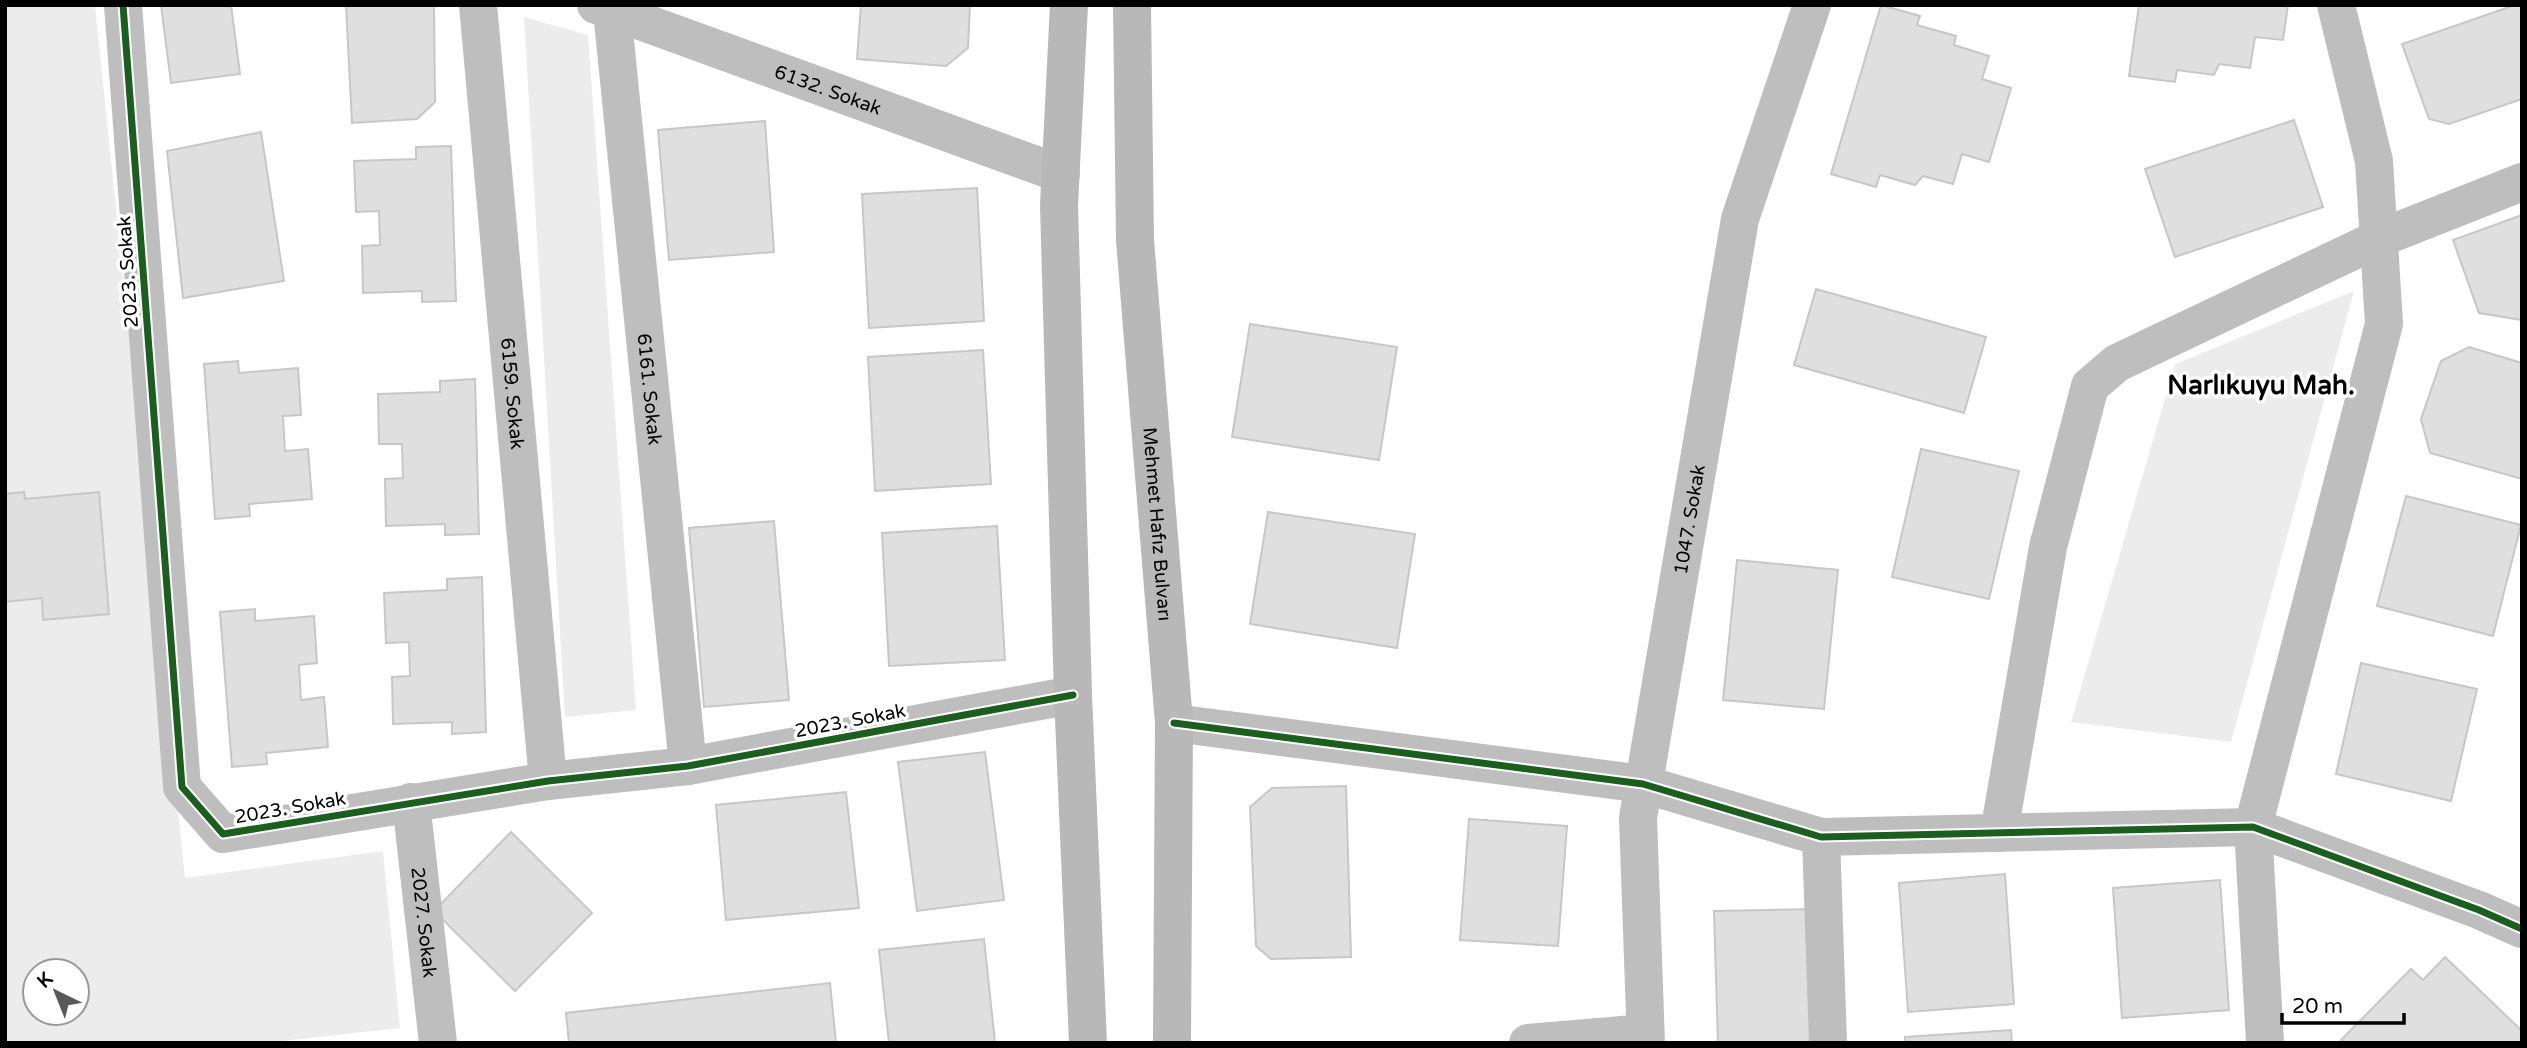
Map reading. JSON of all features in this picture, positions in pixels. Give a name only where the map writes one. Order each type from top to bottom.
[{"type":"main road","points":[[1069,5],[1059,205],[1073,695],[1088,1043]]},
{"type":"main road","name":"Mehmet Hafız Bulvarı","points":[[1132,5],[1135,240],[1174,723],[1172,1043]]},
{"type":"street","name":"2023. Sokak","points":[[123,5],[182,787],[223,834],[548,780],[688,766],[1073,695]]},
{"type":"street","name":"6159. Sokak","points":[[478,5],[548,780]]},
{"type":"street","name":"1047. Sokak","points":[[1645,1038],[1638,818],[1643,784],[1740,219],[1812,5]]},
{"type":"street","points":[[2265,1043],[2253,827],[2384,324],[2374,161],[2336,5]]},
{"type":"street","name":"6132. Sokak","points":[[604,8],[1061,174]]},
{"type":"street","name":"6161. Sokak","points":[[604,8],[688,766]]},
{"type":"street","points":[[1999,833],[2048,547],[2090,386],[2117,363],[2378,239],[2522,183]]},
{"type":"street","points":[[1174,723],[1643,784],[1821,837],[2253,827],[2466,905],[2522,929]]},
{"type":"street","name":"2027. Sokak","points":[[411,802],[438,1043]]},
{"type":"street","points":[[1821,837],[1828,1043]]},
{"type":"street","points":[[1528,1043],[1645,1038]]},
{"type":"shaded area","points":[[5,5],[95,5],[185,878],[383,851],[400,1028],[264,1043],[5,1043]]},
{"type":"shaded area","points":[[524,17],[588,35],[636,710],[565,717]]},
{"type":"shaded area","points":[[2354,291],[2231,742],[2071,722],[2175,364]]},
{"type":"building","points":[[161,5],[231,5],[240,74],[171,83]]},
{"type":"building","points":[[346,5],[434,5],[435,102],[417,119],[352,123]]},
{"type":"building","points":[[861,5],[970,5],[968,48],[946,66],[857,59]]},
{"type":"building","points":[[1881,5],[1920,16],[1917,25],[1956,36],[1954,45],[1989,56],[1982,79],[2011,88],[1989,162],[1962,154],[1953,184],[1923,176],[1915,185],[1880,175],[1876,187],[1831,174]]},
{"type":"building","points":[[2139,5],[2288,5],[2283,40],[2255,37],[2250,68],[2219,64],[2214,75],[2177,70],[2175,82],[2129,76]]},
{"type":"building","points":[[2515,5],[2522,5],[2522,99],[2449,124],[2429,119],[2402,44]]},
{"type":"building","points":[[2294,120],[2323,207],[2175,257],[2145,169]]},
{"type":"building","points":[[765,121],[774,252],[669,260],[658,130]]},
{"type":"building","points":[[261,132],[284,281],[183,298],[167,151]]},
{"type":"building","points":[[451,146],[456,301],[422,302],[422,291],[363,293],[362,246],[380,245],[379,211],[356,212],[354,161],[416,159],[416,147]]},
{"type":"building","points":[[977,188],[984,321],[869,328],[862,194]]},
{"type":"building","points":[[2522,215],[2522,320],[2479,313],[2453,240]]},
{"type":"building","points":[[1816,289],[1986,337],[1964,413],[1794,365]]},
{"type":"building","points":[[1250,324],[1397,347],[1379,460],[1232,437]]},
{"type":"building","points":[[2469,347],[2522,363],[2522,479],[2430,453],[2421,419],[2441,361]]},
{"type":"building","points":[[983,350],[991,484],[875,491],[868,357]]},
{"type":"building","points":[[238,361],[239,373],[298,368],[301,415],[283,416],[285,451],[308,449],[312,499],[249,504],[250,516],[215,519],[204,364]]},
{"type":"building","points":[[475,379],[479,534],[445,535],[445,524],[386,526],[385,479],[403,478],[402,444],[379,444],[378,394],[440,392],[440,381]]},
{"type":"building","points":[[1921,449],[2019,471],[1989,599],[1892,577]]},
{"type":"building","points":[[24,492],[25,499],[99,492],[109,614],[43,620],[42,598],[5,602],[5,494]]},
{"type":"building","points":[[2406,496],[2521,525],[2493,636],[2377,606]]},
{"type":"building","points":[[1268,512],[1415,534],[1397,648],[1250,624]]},
{"type":"building","points":[[774,521],[789,700],[704,707],[689,528]]},
{"type":"building","points":[[997,526],[1005,660],[889,666],[882,533]]},
{"type":"building","points":[[1737,560],[1838,570],[1824,709],[1723,700]]},
{"type":"building","points":[[482,577],[486,732],[452,734],[452,722],[393,724],[392,677],[410,676],[409,642],[386,643],[384,593],[447,590],[447,579]]},
{"type":"building","points":[[255,609],[255,621],[314,616],[317,663],[299,665],[301,700],[324,697],[328,747],[266,753],[267,764],[232,767],[220,612]]},
{"type":"building","points":[[2361,663],[2477,689],[2451,801],[2336,774]]},
{"type":"building","points":[[985,752],[1004,900],[917,911],[898,762]]},
{"type":"building","points":[[1346,786],[1351,957],[1271,959],[1256,946],[1250,807],[1272,788]]},
{"type":"building","points":[[846,792],[859,908],[726,920],[716,805]]},
{"type":"building","points":[[1469,819],[1567,826],[1558,946],[1460,940]]},
{"type":"building","points":[[511,832],[592,913],[515,991],[434,911]]},
{"type":"building","points":[[2005,874],[2014,1004],[1908,1012],[1899,883]]},
{"type":"building","points":[[2220,880],[2229,1010],[2122,1018],[2113,888]]},
{"type":"building","points":[[1813,909],[1817,1043],[1718,1043],[1714,911]]},
{"type":"building","points":[[984,939],[995,1043],[889,1043],[879,950]]},
{"type":"building","points":[[2445,957],[2522,1031],[2522,1043],[2344,1043],[2341,1040],[2411,969],[2423,980]]},
{"type":"building","points":[[830,983],[836,1043],[569,1043],[566,1013]]},
{"type":"building","points":[[2011,1030],[2012,1043],[1905,1043],[1905,1037]]},
{"type":"cycle path","points":[[123,5],[182,787],[223,834],[548,781],[688,766],[1073,695]]},
{"type":"cycle path","points":[[1174,723],[1643,784],[1821,837],[2253,827],[2479,910],[2522,929]]},
{"type":"district","name":"Narlıkuyu Mah.","points":[[2261,385]]}]
